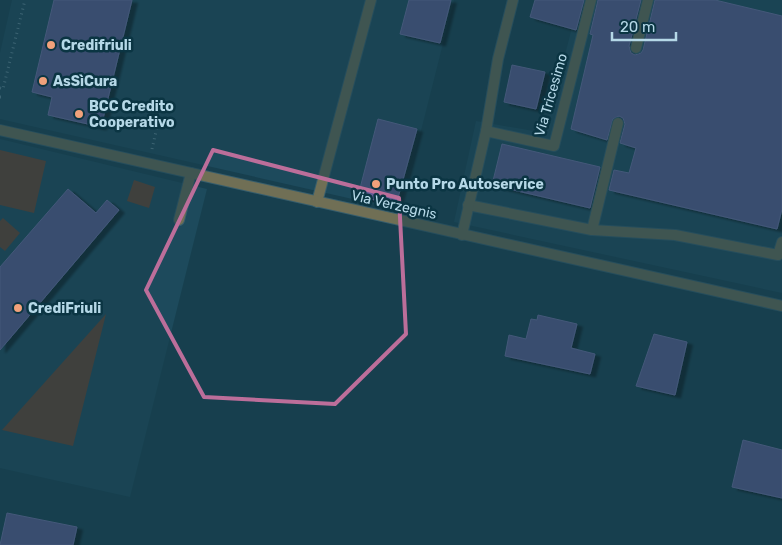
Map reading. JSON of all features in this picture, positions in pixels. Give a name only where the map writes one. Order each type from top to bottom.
[{"type":"street","points":[[317,202],[371,0]]},
{"type":"street","points":[[462,235],[486,131],[498,59],[513,0]]},
{"type":"street","name":"Via Tricesimo","points":[[486,131],[554,146],[591,0]]},
{"type":"street","points":[[636,48],[648,0]]},
{"type":"street","points":[[592,230],[618,124]]},
{"type":"street","name":"Via Verzegnis","points":[[0,130],[782,306]]},
{"type":"street","points":[[178,220],[191,173]]},
{"type":"street","points":[[468,205],[592,230],[675,234],[778,255],[782,242]]},
{"type":"path","points":[[0,88],[3,88],[25,0]]},
{"type":"path","points":[[154,140],[158,123]]},
{"type":"highlighted area","points":[[213,150],[399,198],[406,334],[335,404],[204,397],[146,290]]},
{"type":"shaded area","points":[[12,0],[454,0],[401,210],[0,119],[0,53]]},
{"type":"shaded area","points":[[579,0],[782,0],[782,293],[454,222],[476,121],[545,133]]},
{"type":"shaded area","points":[[0,139],[207,189],[130,497],[0,468]]},
{"type":"shaded area","points":[[0,150],[46,161],[34,213],[0,205]]},
{"type":"shaded area","points":[[134,180],[155,187],[149,208],[127,201]]},
{"type":"shaded area","points":[[3,218],[20,233],[5,251],[0,247],[0,221]]},
{"type":"shaded area","points":[[106,314],[73,446],[2,430]]},
{"type":"building","points":[[54,0],[132,0],[101,127],[48,115],[52,97],[32,92]]},
{"type":"building","points":[[409,0],[451,0],[440,43],[400,34]]},
{"type":"building","points":[[535,0],[584,0],[576,30],[530,17]]},
{"type":"building","points":[[598,0],[641,0],[629,46],[631,53],[635,55],[643,50],[655,0],[715,0],[782,16],[782,209],[777,229],[609,190],[614,170],[629,173],[636,148],[620,143],[625,124],[623,118],[619,116],[613,119],[607,140],[571,129],[593,35],[590,34]]},
{"type":"building","points":[[512,65],[545,72],[536,109],[504,102]]},
{"type":"building","points":[[378,119],[417,129],[396,205],[358,196]]},
{"type":"building","points":[[502,144],[600,167],[590,208],[492,185]]},
{"type":"building","name":"CrediFriuli","points":[[68,189],[96,213],[107,200],[119,210],[0,350],[0,267]]},
{"type":"building","points":[[538,315],[577,324],[571,348],[595,354],[590,374],[505,356],[509,335],[526,339],[531,319],[537,320]]},
{"type":"building","points":[[654,334],[687,342],[675,395],[636,386]]},
{"type":"building","points":[[743,440],[782,450],[782,498],[732,487]]},
{"type":"building","points":[[7,513],[77,527],[73,545],[0,545]]},
{"type":"place","name":"Credifriuli","points":[[51,45]]},
{"type":"place","name":"AsSìCura","points":[[43,81]]},
{"type":"place","name":"BCC Credito Cooperativo","points":[[79,114]]},
{"type":"place","name":"Punto Pro Autoservice","points":[[376,184]]},
{"type":"place","name":"CrediFriuli","points":[[18,308]]}]
